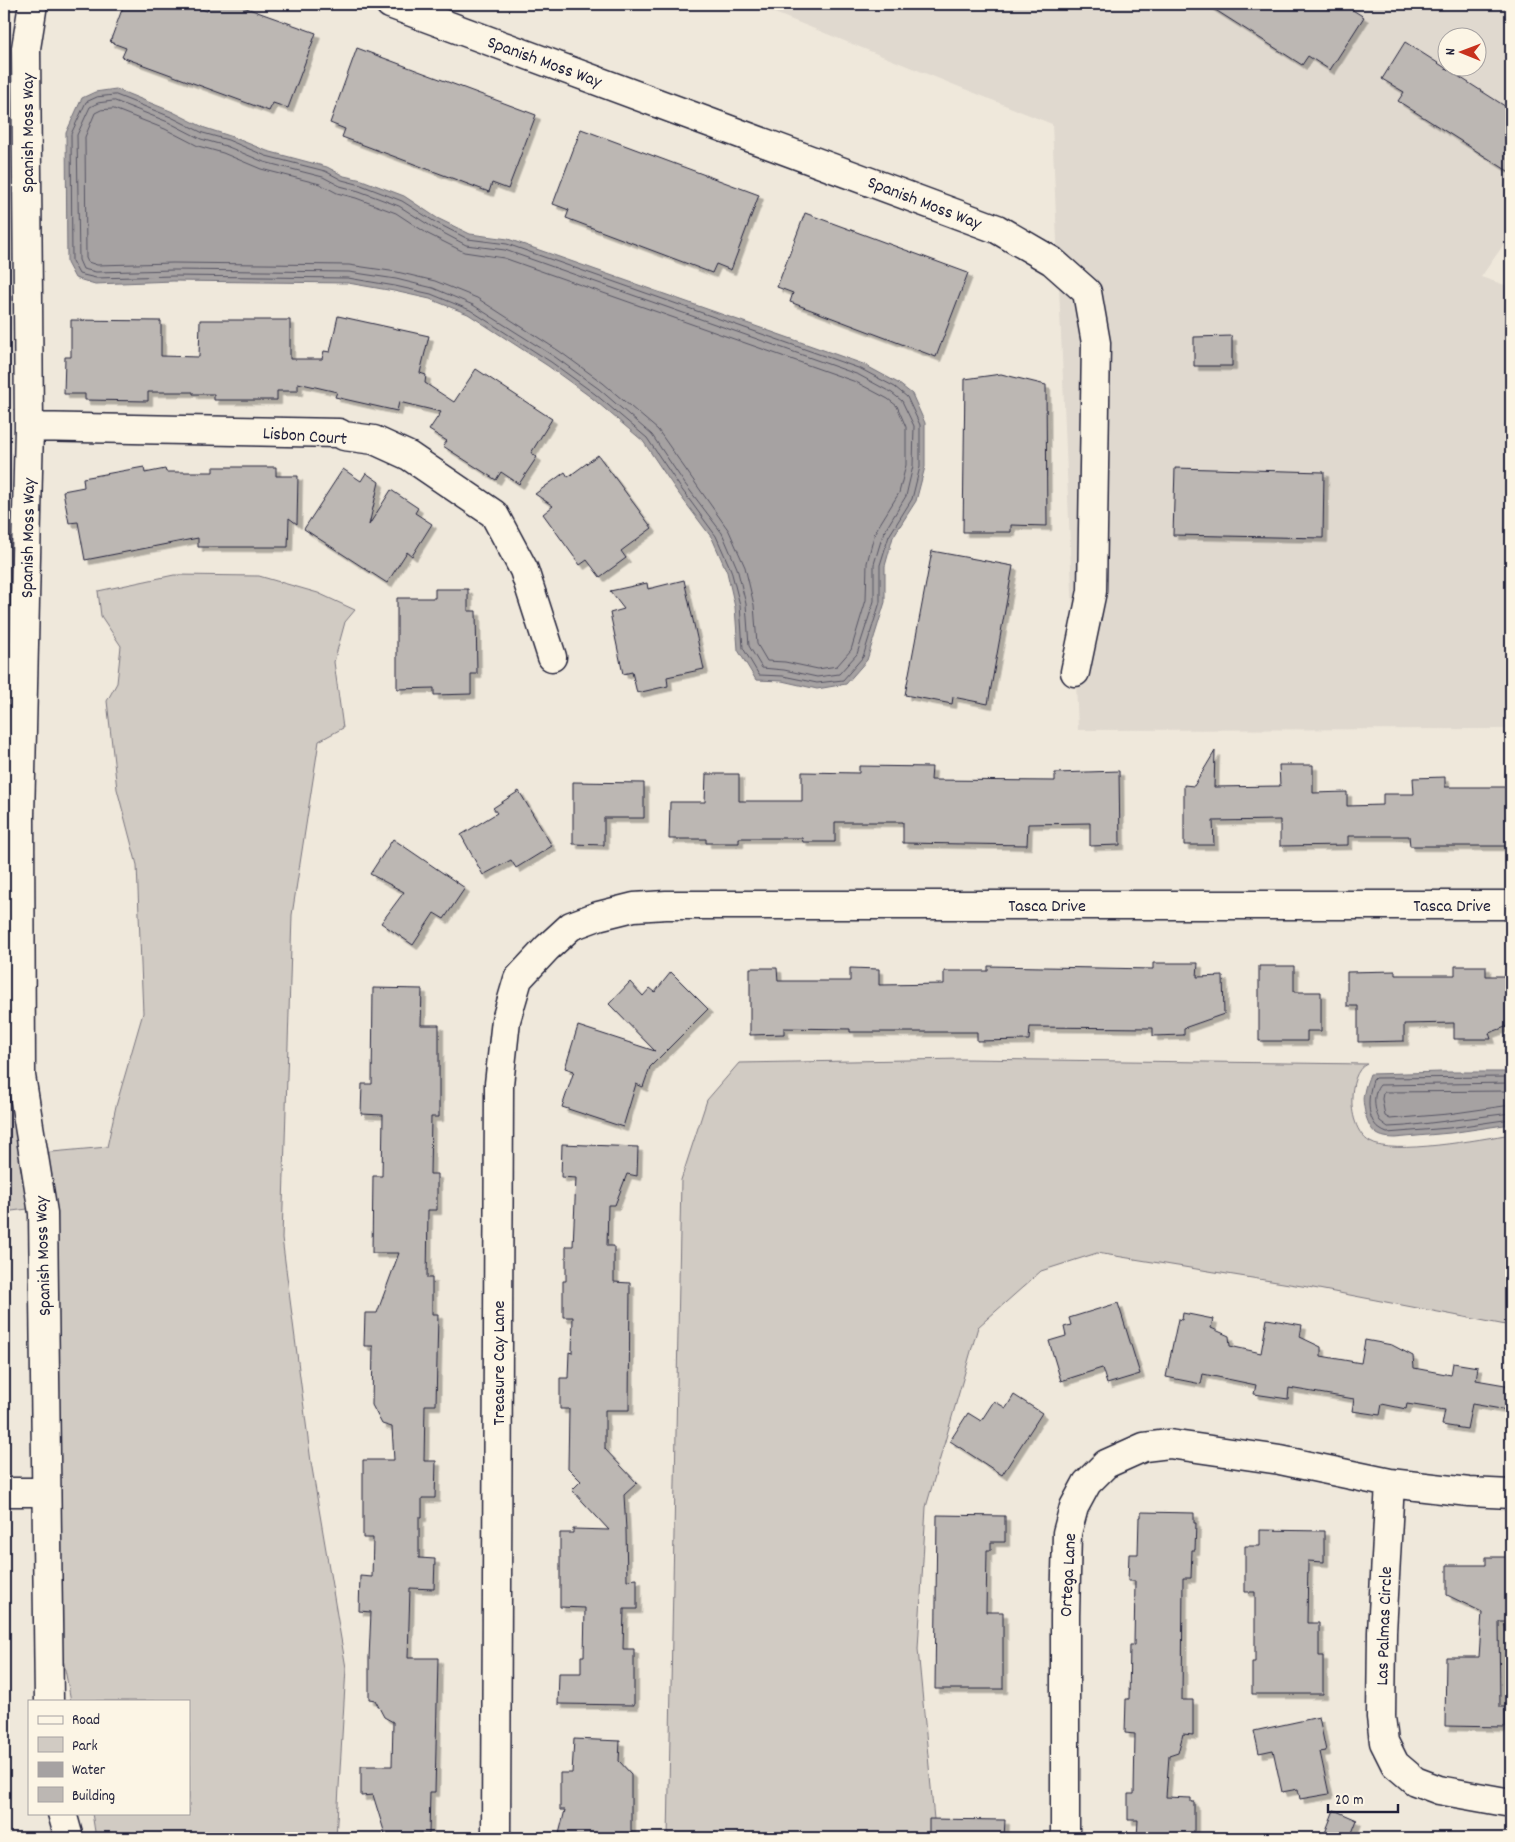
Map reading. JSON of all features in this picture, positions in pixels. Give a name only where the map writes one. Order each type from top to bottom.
[{"type":"street","name":"Spanish Moss Way","points":[[33,4],[26,48],[30,427],[12,817],[21,1076],[43,1213],[49,1700]]},
{"type":"street","name":"Spanish Moss Way","points":[[390,4],[997,229],[1052,261],[1087,292],[1096,343],[1092,591],[1075,672]]},
{"type":"street","name":"Lisbon Court","points":[[30,427],[339,433],[344,436],[374,440],[409,456],[494,514],[524,570],[552,657]]},
{"type":"street","name":"Tasca Drive","points":[[584,921],[634,907],[666,905],[1511,906]]},
{"type":"street","name":"Treasure Cay Lane","points":[[496,1838],[499,1084],[506,1020],[518,979],[571,926],[584,921]]},
{"type":"street","name":"Ortega Lane","points":[[1065,1838],[1064,1615],[1067,1533],[1074,1507],[1086,1483],[1106,1464],[1144,1447],[1170,1444],[1280,1460],[1390,1483]]},
{"type":"street","points":[[1390,1483],[1468,1492],[1511,1494]]},
{"type":"street","name":"Las Palmas Circle","points":[[1390,1483],[1382,1632],[1381,1717],[1384,1742],[1395,1764],[1415,1781],[1439,1790],[1511,1802]]},
{"type":"street","points":[[4,1492],[46,1492]]},
{"type":"street","points":[[62,1814],[69,1838]]},
{"type":"shaded area","points":[[752,4],[1511,4],[1511,234],[1481,277],[1511,287],[1511,729],[1078,730],[1052,124]]},
{"type":"green space","points":[[174,575],[259,576],[318,593],[355,610],[345,622],[334,662],[343,728],[319,741],[292,915],[282,1238],[311,1462],[346,1668],[336,1838],[96,1838],[92,1814],[190,1814],[190,1700],[71,1700],[60,1643],[51,1206],[4,1212],[4,1029],[17,1030],[30,1154],[107,1147],[116,1106],[143,1013],[137,865],[117,789],[107,701],[117,683],[121,646],[101,616],[98,591]]},
{"type":"green space","points":[[963,1059],[1367,1064],[1360,1069],[1355,1078],[1352,1103],[1355,1122],[1361,1134],[1370,1142],[1381,1146],[1417,1147],[1511,1134],[1511,1326],[1308,1287],[1097,1253],[1041,1271],[978,1327],[926,1507],[918,1649],[935,1830],[934,1838],[668,1838],[681,1180],[707,1100],[739,1063]]},
{"type":"water","points":[[116,89],[173,112],[205,128],[267,151],[327,167],[344,176],[362,180],[404,196],[437,218],[470,234],[508,239],[863,364],[898,383],[912,394],[925,423],[925,467],[916,501],[893,537],[885,566],[885,602],[867,660],[846,684],[817,689],[782,681],[756,680],[738,650],[735,607],[727,572],[712,538],[676,490],[643,441],[592,398],[548,366],[468,314],[430,299],[348,283],[173,281],[95,284],[75,278],[67,263],[66,133],[82,98],[95,92]]},
{"type":"water","points":[[1511,1072],[1511,1124],[1450,1133],[1395,1138],[1388,1138],[1374,1132],[1365,1113],[1363,1100],[1370,1074]]},
{"type":"building","points":[[124,4],[187,4],[207,11],[210,4],[235,4],[316,33],[288,108],[273,103],[269,111],[122,57],[126,48],[110,42]]},
{"type":"building","points":[[1206,4],[1343,4],[1364,17],[1330,70],[1308,56],[1302,65]]},
{"type":"building","points":[[1405,42],[1438,63],[1438,78],[1461,78],[1511,110],[1511,173],[1398,101],[1404,92],[1382,79]]},
{"type":"building","points":[[357,48],[536,115],[508,189],[492,183],[489,192],[342,137],[345,129],[330,123]]},
{"type":"building","points":[[581,129],[759,195],[731,270],[716,264],[712,273],[566,218],[569,210],[553,204]]},
{"type":"building","points":[[805,213],[968,273],[936,357],[790,302],[793,293],[777,287]]},
{"type":"building","points":[[338,316],[429,336],[420,373],[426,375],[425,383],[454,402],[476,369],[552,419],[531,453],[537,457],[519,484],[501,472],[496,480],[443,446],[447,441],[429,430],[441,412],[399,402],[397,411],[335,397],[337,392],[298,383],[298,391],[277,391],[277,400],[214,400],[214,394],[193,394],[193,392],[148,392],[148,401],[85,400],[85,394],[64,394],[65,357],[71,357],[71,320],[161,321],[161,356],[199,357],[200,320],[290,320],[290,359],[322,359],[324,351],[330,352]]},
{"type":"building","points":[[1232,336],[1232,366],[1194,366],[1194,337]]},
{"type":"building","points":[[1001,374],[1046,385],[1047,526],[1011,525],[1011,532],[963,532],[965,379]]},
{"type":"building","points":[[598,455],[652,528],[621,551],[626,558],[600,577],[587,560],[580,565],[543,514],[553,506],[535,494],[565,472],[568,477]]},
{"type":"building","points":[[144,467],[145,473],[165,469],[166,472],[213,472],[213,467],[276,467],[276,476],[298,476],[297,524],[289,518],[288,547],[198,547],[198,538],[85,560],[78,522],[69,523],[63,491],[84,487],[83,478]]},
{"type":"building","points":[[1175,468],[1324,472],[1323,538],[1173,535]]},
{"type":"building","points":[[343,469],[361,481],[366,473],[379,482],[369,525],[391,490],[418,508],[415,513],[432,524],[412,556],[407,552],[387,583],[304,529]]},
{"type":"building","points":[[932,551],[1013,566],[988,704],[953,697],[952,704],[905,695]]},
{"type":"building","points":[[684,580],[704,669],[667,677],[668,686],[637,693],[632,672],[623,674],[610,613],[624,609],[610,591],[647,583],[648,589]]},
{"type":"building","points":[[435,589],[468,589],[468,611],[476,611],[477,674],[471,674],[471,694],[434,695],[434,688],[397,689],[397,598],[435,598]]},
{"type":"building","points":[[1215,751],[1214,787],[1280,786],[1279,765],[1313,765],[1313,793],[1347,792],[1347,806],[1383,805],[1383,794],[1414,794],[1413,778],[1445,777],[1445,787],[1511,787],[1511,846],[1410,846],[1409,836],[1348,836],[1348,845],[1280,846],[1280,820],[1213,821],[1214,845],[1184,845],[1184,785],[1194,786]]},
{"type":"building","points":[[859,766],[932,767],[931,780],[1055,781],[1055,773],[1119,771],[1120,845],[1090,846],[1090,823],[1028,824],[1027,845],[903,843],[903,822],[835,822],[835,842],[803,842],[802,838],[739,838],[739,843],[706,843],[706,839],[669,839],[670,802],[705,802],[706,774],[739,774],[739,801],[802,801],[802,772],[859,773]]},
{"type":"building","points":[[573,782],[644,783],[644,818],[604,818],[604,845],[573,844]]},
{"type":"building","points":[[519,791],[552,846],[516,868],[511,860],[483,875],[461,835],[497,813],[493,808]]},
{"type":"building","points":[[393,839],[465,888],[444,919],[434,913],[413,945],[381,923],[404,892],[370,874]]},
{"type":"building","points":[[1153,963],[1198,963],[1197,977],[1223,976],[1224,1014],[1184,1028],[1184,1035],[1153,1036],[1153,1028],[1030,1027],[1029,1040],[977,1041],[977,1032],[850,1032],[850,1029],[784,1028],[784,1034],[750,1035],[750,968],[777,968],[778,981],[850,981],[850,968],[879,969],[879,985],[944,984],[944,971],[988,971],[988,966],[1153,969]]},
{"type":"building","points":[[1259,966],[1294,966],[1294,992],[1321,992],[1321,1031],[1307,1031],[1307,1041],[1259,1041]]},
{"type":"building","points":[[1455,966],[1486,966],[1486,976],[1511,976],[1511,1025],[1489,1033],[1491,1039],[1454,1039],[1454,1023],[1404,1024],[1404,1041],[1358,1042],[1358,1006],[1347,1006],[1347,972],[1395,971],[1395,975],[1455,975]]},
{"type":"building","points":[[671,972],[708,1009],[650,1067],[643,1087],[636,1084],[623,1127],[562,1107],[574,1071],[565,1068],[578,1026],[655,1051],[609,1004],[630,982],[643,996],[650,988],[655,992]]},
{"type":"building","points":[[373,988],[422,989],[421,1025],[439,1025],[439,1117],[431,1117],[430,1174],[437,1174],[437,1210],[428,1210],[427,1278],[432,1278],[432,1314],[438,1314],[436,1405],[425,1405],[424,1461],[436,1461],[435,1498],[422,1498],[422,1517],[419,1517],[419,1558],[435,1559],[434,1589],[410,1588],[408,1658],[438,1658],[435,1792],[430,1792],[429,1834],[385,1834],[373,1795],[361,1796],[361,1766],[392,1766],[393,1722],[384,1717],[375,1700],[369,1699],[371,1612],[359,1611],[360,1576],[372,1577],[373,1538],[363,1538],[363,1460],[394,1460],[392,1427],[382,1424],[372,1405],[373,1346],[364,1346],[365,1313],[377,1313],[399,1253],[372,1253],[373,1176],[382,1176],[383,1115],[361,1114],[362,1084],[372,1084]]},
{"type":"building","points":[[562,1144],[638,1147],[637,1176],[627,1174],[615,1205],[608,1205],[607,1246],[614,1246],[614,1282],[630,1283],[629,1410],[605,1410],[605,1449],[637,1483],[624,1495],[627,1580],[637,1579],[637,1609],[624,1609],[623,1649],[634,1649],[634,1705],[558,1704],[559,1673],[581,1673],[581,1656],[584,1656],[585,1608],[560,1607],[560,1533],[573,1533],[573,1529],[609,1530],[572,1490],[581,1481],[568,1468],[569,1409],[560,1409],[560,1378],[568,1378],[569,1352],[572,1353],[573,1317],[563,1317],[563,1281],[566,1281],[566,1246],[573,1246],[576,1178],[561,1177]]},
{"type":"building","points":[[1118,1303],[1140,1374],[1107,1384],[1102,1368],[1061,1381],[1049,1341],[1066,1336],[1064,1327],[1071,1325],[1069,1318]]},
{"type":"building","points":[[1183,1313],[1213,1319],[1211,1328],[1229,1336],[1230,1346],[1261,1353],[1267,1319],[1302,1325],[1300,1337],[1321,1347],[1321,1356],[1361,1363],[1365,1340],[1392,1345],[1413,1356],[1414,1368],[1451,1375],[1453,1363],[1478,1367],[1476,1380],[1511,1386],[1507,1410],[1472,1404],[1467,1429],[1442,1425],[1445,1410],[1407,1404],[1406,1409],[1382,1404],[1380,1415],[1352,1411],[1354,1399],[1289,1388],[1288,1399],[1254,1394],[1256,1385],[1203,1374],[1201,1384],[1166,1377],[1178,1319],[1182,1320]]},
{"type":"building","points":[[1014,1395],[1042,1413],[1002,1475],[950,1441],[968,1413],[981,1421],[994,1401],[1006,1408]]},
{"type":"building","points":[[1141,1512],[1194,1513],[1194,1523],[1196,1523],[1195,1550],[1192,1550],[1191,1578],[1183,1578],[1182,1700],[1193,1700],[1193,1735],[1183,1734],[1178,1753],[1169,1756],[1166,1797],[1191,1798],[1191,1802],[1194,1802],[1194,1838],[1137,1838],[1138,1820],[1128,1820],[1128,1794],[1134,1794],[1135,1734],[1125,1733],[1126,1699],[1129,1699],[1130,1645],[1134,1645],[1135,1581],[1128,1581],[1129,1554],[1138,1554],[1139,1517],[1141,1517]]},
{"type":"building","points":[[937,1515],[1005,1516],[1005,1542],[991,1542],[991,1550],[987,1550],[986,1612],[1003,1612],[1003,1689],[935,1689]]},
{"type":"building","points":[[1260,1530],[1324,1531],[1324,1562],[1308,1561],[1307,1623],[1319,1623],[1319,1656],[1323,1656],[1323,1694],[1252,1694],[1252,1662],[1255,1662],[1255,1592],[1245,1592],[1245,1546],[1260,1546]]},
{"type":"building","points":[[1486,1557],[1511,1557],[1511,1622],[1499,1622],[1500,1707],[1505,1707],[1505,1727],[1445,1726],[1446,1657],[1479,1657],[1482,1612],[1447,1595],[1447,1565],[1486,1565]]},
{"type":"building","points":[[1319,1717],[1326,1751],[1320,1752],[1329,1794],[1300,1799],[1298,1789],[1282,1792],[1273,1750],[1259,1753],[1254,1731]]},
{"type":"building","points":[[574,1739],[620,1741],[619,1761],[631,1774],[631,1838],[558,1838],[565,1810],[560,1810],[560,1773],[572,1773]]},
{"type":"building","points":[[1334,1810],[1357,1820],[1350,1838],[1323,1838]]},
{"type":"building","points":[[929,1819],[1005,1820],[1004,1838],[929,1838]]}]
